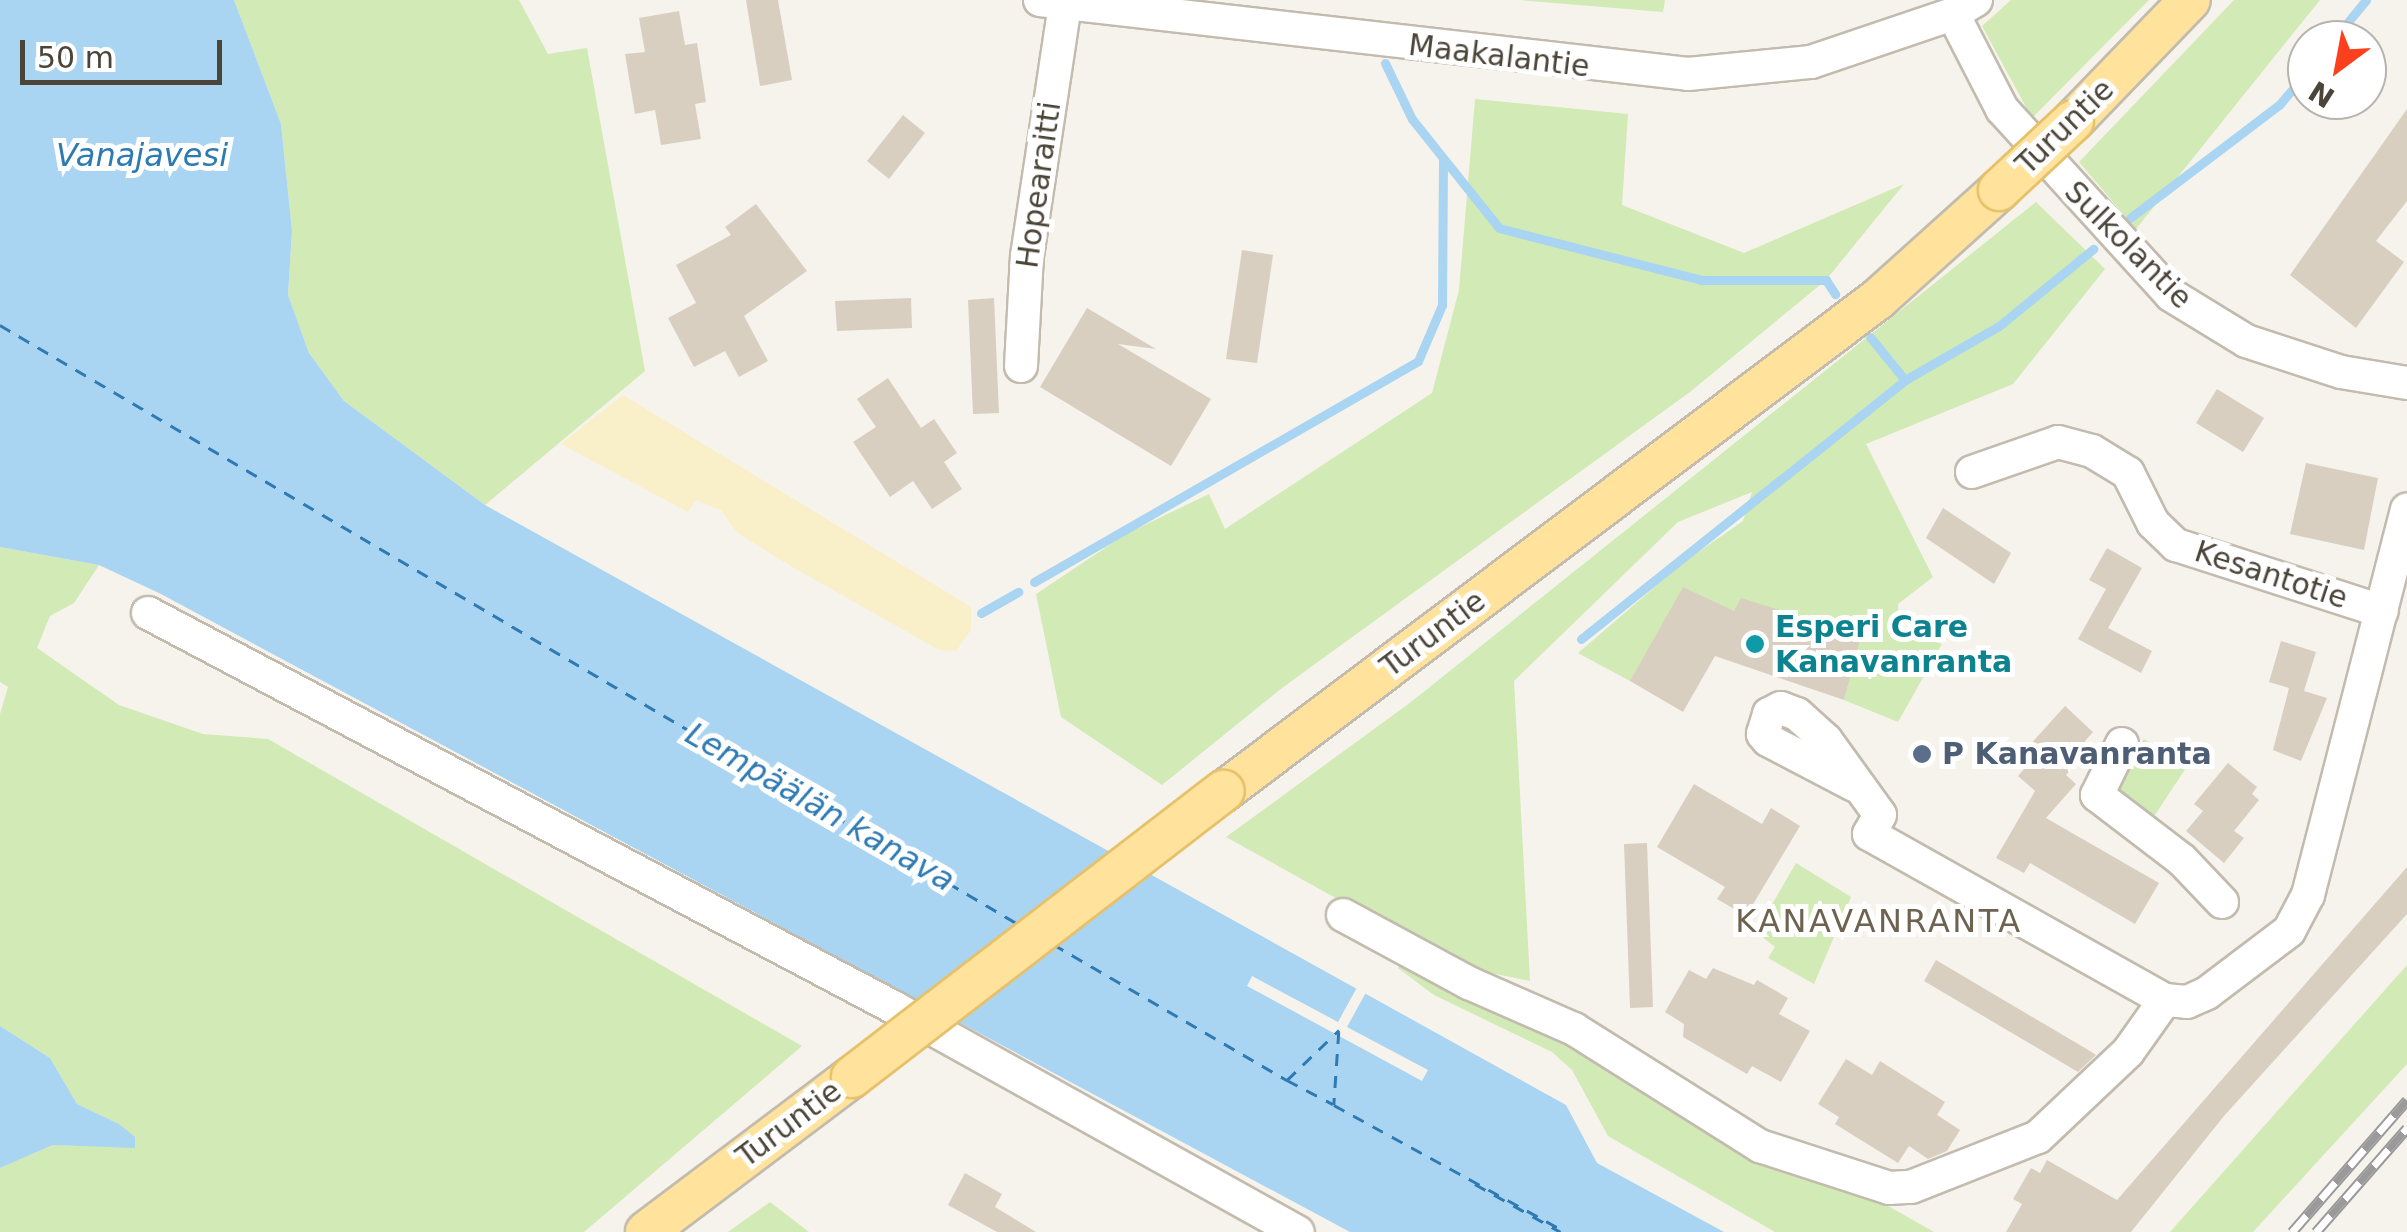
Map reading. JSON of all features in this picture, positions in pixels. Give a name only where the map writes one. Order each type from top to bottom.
[{"type":"main road","name":"Turuntie","points":[[646,1232],[1878,298],[2073,121],[2190,0]]},
{"type":"street","name":"Maakalantie","points":[[1052,2],[1688,74],[1811,62],[1964,7]]},
{"type":"street","name":"Hopearaitti","points":[[1021,366],[1027,256],[1052,2]]},
{"type":"street","name":"Sulkolantie","points":[[1964,7],[2002,108],[2171,296],[2246,341],[2342,372],[2407,383]]},
{"type":"street","name":"Kesantotie","points":[[1972,472],[2058,442],[2092,451],[2128,473],[2153,522],[2176,545],[2382,611]]},
{"type":"street","points":[[1854,785],[1880,815],[1869,834],[2165,1000],[2188,1002],[2207,993],[2288,931],[2308,894],[2407,510]]},
{"type":"street","points":[[148,613],[895,1008],[1298,1232]]},
{"type":"street","points":[[2122,744],[2096,795],[2182,860],[2222,902]]},
{"type":"street","points":[[1344,915],[1470,983],[1574,1029],[1760,1146],[1889,1188],[1911,1187],[2038,1138],[2128,1052],[2165,1000]]},
{"type":"green space","points":[[234,0],[519,0],[548,54],[587,48],[645,371],[485,505],[344,401],[309,353],[288,295],[292,231],[281,124]]},
{"type":"green space","points":[[1519,0],[1665,0],[1663,12]]},
{"type":"green space","points":[[2011,0],[2149,0],[2032,118],[1982,26]]},
{"type":"green space","points":[[2234,0],[2320,0],[2304,20],[2287,20],[2287,41],[2136,229],[2079,162]]},
{"type":"green space","points":[[1475,99],[1628,114],[1622,205],[1744,253],[1904,184],[1826,280],[1690,392],[1282,688],[1162,785],[1061,717],[1036,594],[1126,534],[1209,494],[1225,529],[1432,393],[1459,290]]},
{"type":"green space","points":[[2036,202],[2105,269],[2013,384],[1866,444],[1933,577],[1898,604],[1899,631],[1942,644],[1898,722],[1844,700],[1860,636],[1734,611],[1630,681],[1578,653],[1684,562],[1743,521],[1752,492],[1678,522],[1514,681],[1530,981],[1458,966],[1226,837],[1411,702]]},
{"type":"green space","points":[[0,547],[99,565],[74,603],[50,616],[37,648],[119,705],[203,734],[268,739],[802,1046],[584,1232],[0,1232],[0,1168],[53,1145],[134,1147],[119,1124],[77,1104],[50,1058],[0,1026],[0,714],[8,687],[0,682]]},
{"type":"green space","points":[[2144,739],[2186,768],[2151,821],[2112,790]]},
{"type":"green space","points":[[1796,863],[1851,897],[1814,984],[1768,958],[1775,947],[1756,932]]},
{"type":"green space","points":[[1403,961],[1839,1178],[1934,1232],[1775,1232],[1608,1136],[1572,1070],[1552,1052],[1434,995],[1398,968]]},
{"type":"green space","points":[[2407,965],[2407,1064],[2253,1232],[2170,1232]]},
{"type":"green space","points":[[770,1202],[809,1232],[728,1232]]},
{"type":"sand","points":[[623,395],[971,607],[971,630],[956,651],[939,650],[794,568],[736,532],[722,511],[696,500],[688,512],[561,444]]},
{"type":"water","points":[[0,0],[234,0],[281,124],[292,231],[288,295],[309,353],[344,401],[485,505],[1566,1105],[1597,1163],[1724,1232],[1350,1232],[161,594],[99,565],[0,547]]},
{"type":"water","points":[[0,1026],[50,1058],[77,1104],[119,1124],[135,1137],[135,1148],[53,1145],[0,1168]]},
{"type":"pier","points":[[1252,976],[1338,1022],[1360,982],[1369,987],[1347,1027],[1428,1070],[1422,1081],[1247,986]]},
{"type":"building","points":[[746,0],[778,0],[792,80],[760,86]]},
{"type":"building","points":[[679,11],[685,45],[697,43],[706,102],[695,104],[701,139],[661,145],[655,110],[635,114],[625,54],[645,52],[639,18]]},
{"type":"building","points":[[2407,109],[2407,201],[2376,241],[2404,262],[2356,328],[2290,275]]},
{"type":"building","points":[[903,115],[925,133],[889,179],[867,161]]},
{"type":"building","points":[[756,204],[807,271],[744,316],[768,361],[739,377],[725,351],[694,367],[668,318],[696,303],[676,265],[731,235],[725,227]]},
{"type":"building","points":[[1242,250],[1273,255],[1257,363],[1226,359]]},
{"type":"building","points":[[911,298],[912,328],[837,331],[835,301]]},
{"type":"building","points":[[994,298],[999,413],[973,414],[968,300]]},
{"type":"building","points":[[1087,308],[1156,349],[1118,344],[1211,399],[1171,466],[1040,387]]},
{"type":"building","points":[[888,378],[921,428],[934,419],[957,453],[944,462],[962,489],[932,509],[913,481],[890,497],[853,442],[876,427],[857,399]]},
{"type":"building","points":[[2217,389],[2264,418],[2243,452],[2196,423]]},
{"type":"building","points":[[2306,463],[2378,478],[2364,550],[2290,534]]},
{"type":"building","points":[[1943,508],[2011,553],[1994,584],[1926,538]]},
{"type":"building","points":[[2107,548],[2142,568],[2108,628],[2152,651],[2141,673],[2078,639],[2106,589],[2089,580]]},
{"type":"building","name":"Esperi Care Kanavanranta","points":[[1683,587],[1734,611],[1741,598],[1861,636],[1844,700],[1715,656],[1683,712],[1630,681]]},
{"type":"building","points":[[2281,641],[2316,652],[2304,691],[2327,698],[2301,761],[2273,750],[2289,688],[2269,682]]},
{"type":"building","points":[[2065,706],[2093,732],[2085,741],[2092,747],[2066,775],[2076,784],[2046,818],[2159,883],[2135,924],[2030,863],[2024,873],[1996,858],[2035,791],[2018,776],[2036,755],[2028,747]]},
{"type":"building","points":[[2228,763],[2257,787],[2252,794],[2259,800],[2234,831],[2244,838],[2224,863],[2186,831],[2203,811],[2194,804]]},
{"type":"building","points":[[1694,784],[1762,824],[1771,808],[1800,826],[1746,916],[1717,899],[1725,887],[1657,847]]},
{"type":"building","points":[[1647,843],[1653,1007],[1630,1008],[1624,844]]},
{"type":"building","points":[[2407,867],[2407,914],[2224,1116],[2131,1232],[2006,1232],[2022,1204],[2013,1199],[2031,1168],[2040,1173],[2047,1160],[2117,1200]]},
{"type":"building","points":[[1936,960],[2096,1055],[2078,1072],[1924,981]]},
{"type":"building","points":[[1713,968],[1754,985],[1757,980],[1788,998],[1779,1014],[1810,1031],[1781,1082],[1752,1066],[1747,1074],[1683,1037],[1684,1024],[1665,1012],[1689,970],[1706,979]]},
{"type":"building","points":[[1846,1059],[1872,1075],[1880,1061],[1945,1102],[1937,1115],[1960,1130],[1947,1151],[1928,1159],[1909,1146],[1898,1163],[1835,1124],[1839,1117],[1818,1104]]},
{"type":"building","points":[[965,1173],[1002,1194],[995,1207],[1036,1232],[997,1232],[948,1205]]},
{"type":"waterway","points":[[2350,20],[2366,0]]},
{"type":"waterway","points":[[1385,63],[1412,119],[1499,228],[1702,280],[1826,280],[1835,294]]},
{"type":"waterway","points":[[2130,218],[2287,96]]},
{"type":"waterway","points":[[1034,582],[1418,361],[1442,305],[1443,159]]},
{"type":"waterway","points":[[1905,380],[1999,326],[2093,249]]},
{"type":"waterway","points":[[1581,639],[1905,380],[1870,337]]},
{"type":"waterway","points":[[981,613],[1018,592]]},
{"type":"ferry route","points":[[0,325],[1020,925]]},
{"type":"ferry route","points":[[1053,944],[1287,1080],[1339,1030]]},
{"type":"ferry route","points":[[1339,1032],[1334,1105],[1566,1232]]},
{"type":"ferry route","points":[[1287,1080],[1333,1104]]},
{"type":"ferry route","points":[[1475,1184],[1561,1232]]},
{"type":"railway","points":[[2292,1232],[2407,1100]]},
{"type":"railway","points":[[2316,1232],[2407,1128]]},
{"type":"place","name":"Esperi Care Kanavanranta","points":[[1755,644]]},
{"type":"place","name":"P Kanavanranta","points":[[1922,754]]},
{"type":"district","name":"KANAVANRANTA","points":[[1879,921]]},
{"type":"water label","name":"Vanajavesi","points":[[142,155]]},
{"type":"water label","name":"Lempäälän kanava","points":[[820,807]]}]
